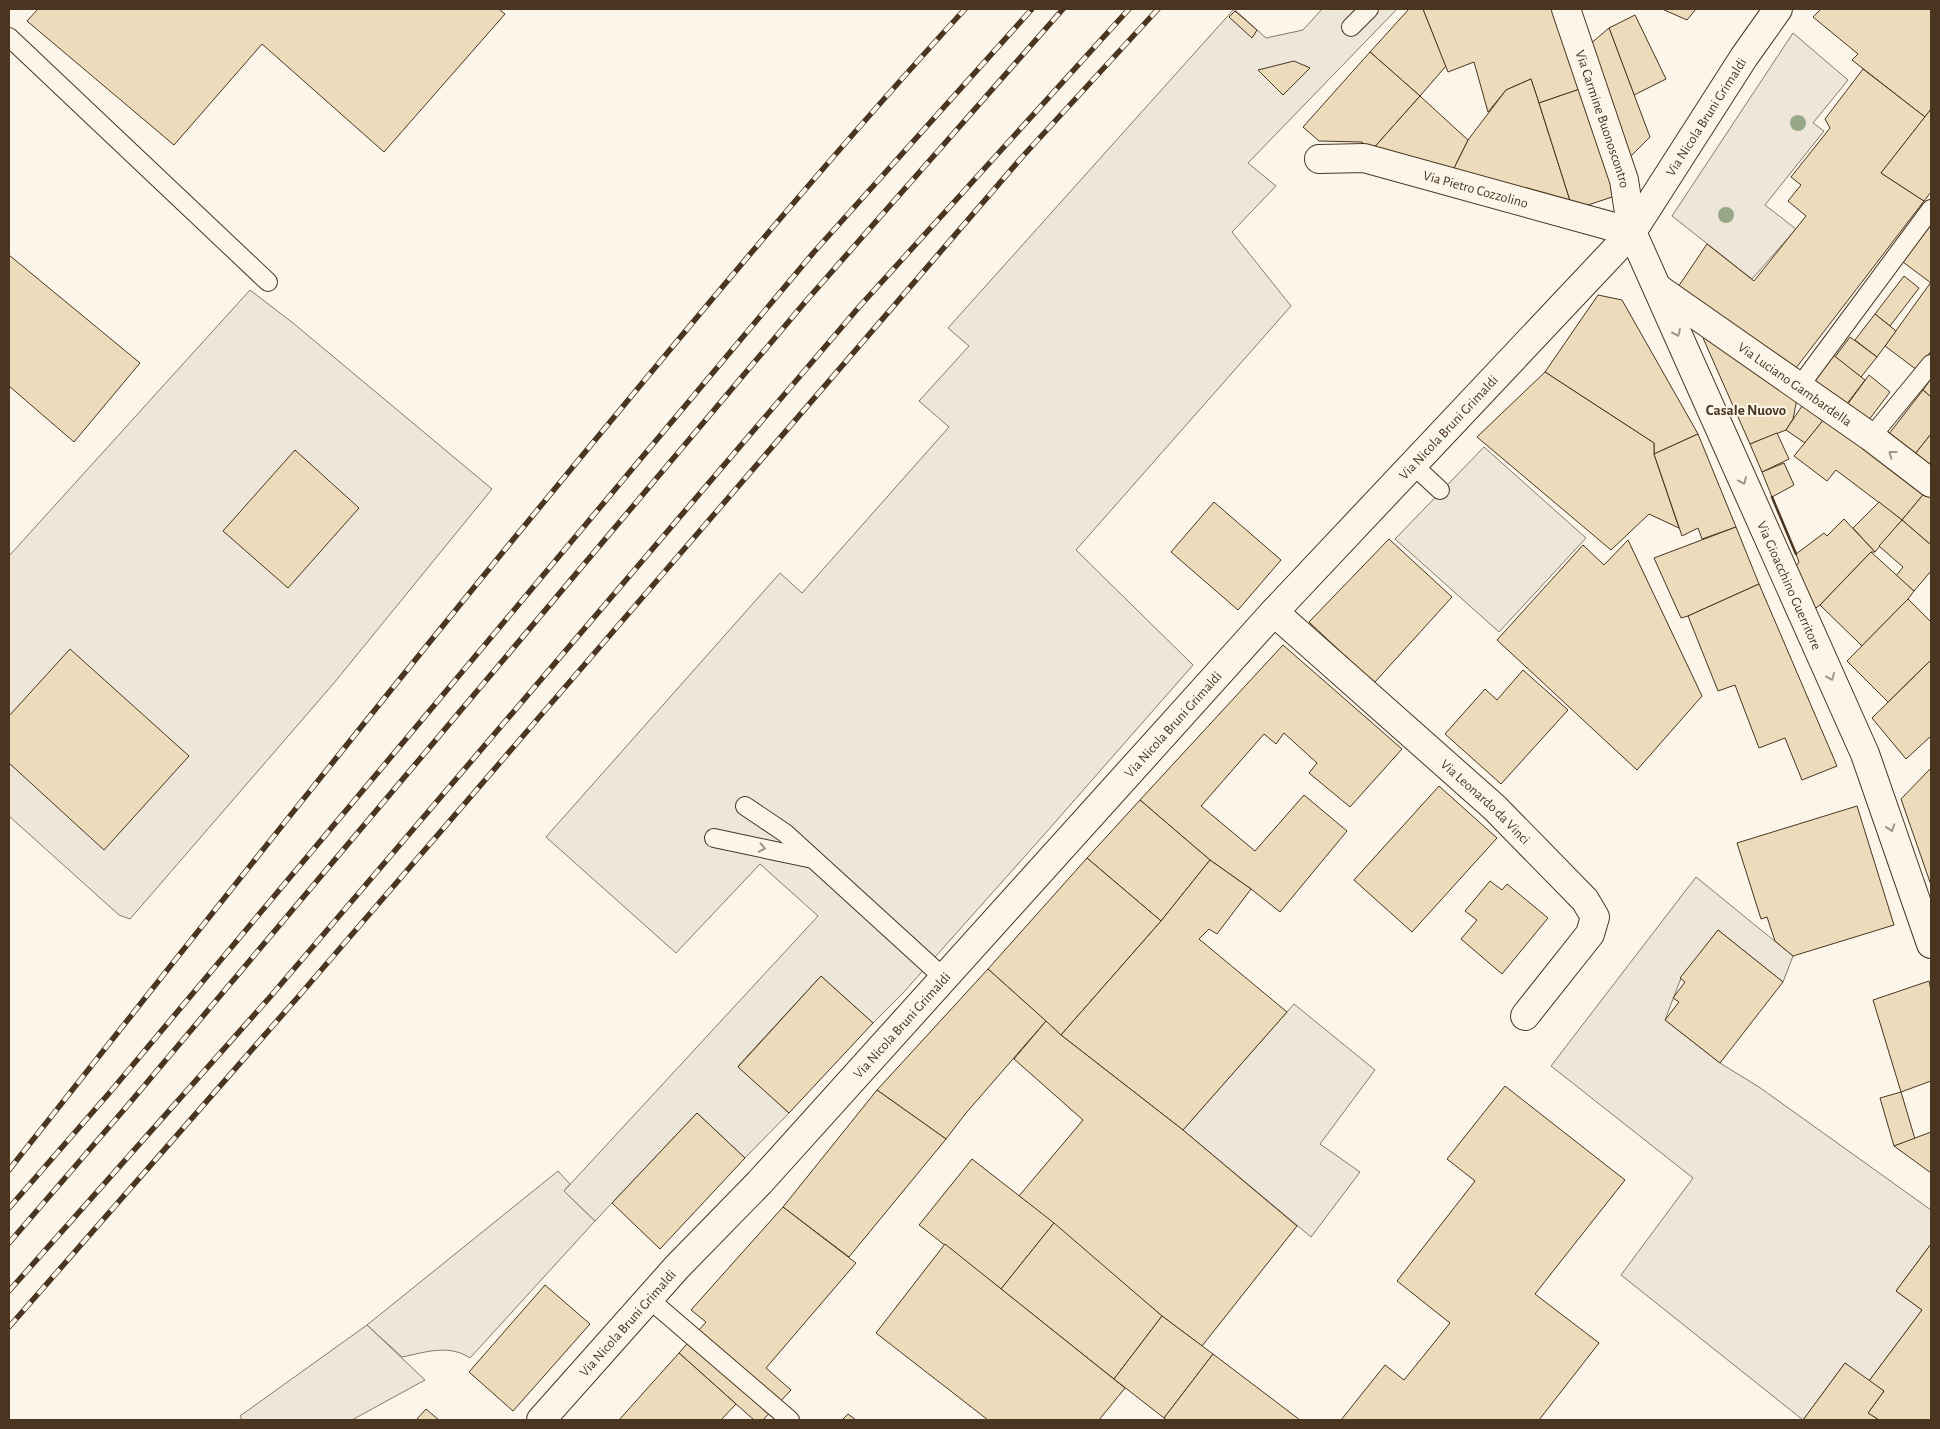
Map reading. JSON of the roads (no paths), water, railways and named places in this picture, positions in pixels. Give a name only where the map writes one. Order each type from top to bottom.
[{"type":"street","name":"Via Carmine Buonoscontro","points":[[1566,9],[1624,180],[1632,232]]},
{"type":"street","name":"Via Nicola Bruni Grimaldi","points":[[541,1420],[677,1267],[760,1182],[1274,612],[1632,232],[1744,58],[1778,9]]},
{"type":"street","name":"Via Pietro Cozzolino","points":[[1319,159],[1364,158],[1632,232]]},
{"type":"street","name":"Via Gioacchino Guerritore","points":[[1632,232],[1865,754],[1931,944]]},
{"type":"street","name":"Via Luciano Gambardella","points":[[1657,288],[1871,437],[1931,483]]},
{"type":"street","name":"Via Leonardo da Vinci","points":[[1274,612],[1495,808],[1585,900],[1595,917],[1590,934],[1525,1016]]},
{"type":"lane","points":[[1351,27],[1369,9]]},
{"type":"lane","points":[[9,37],[268,282]]},
{"type":"lane","points":[[1799,387],[1931,209]]},
{"type":"lane","points":[[1871,437],[1931,364]]},
{"type":"lane","points":[[1413,465],[1440,490]]},
{"type":"lane","points":[[745,806],[785,833],[944,978]]},
{"type":"lane","points":[[714,838],[814,859]]},
{"type":"lane","points":[[649,1299],[790,1420]]},
{"type":"railway","points":[[9,1170],[310,791],[538,509],[787,210],[965,9]]},
{"type":"railway","points":[[9,1208],[111,1091],[814,252],[1032,9]]},
{"type":"railway","points":[[9,1243],[128,1105],[806,301],[1063,9]]},
{"type":"railway","points":[[9,1291],[270,997],[859,307],[1129,9]]},
{"type":"railway","points":[[9,1327],[298,997],[1023,156],[1158,9]]},
{"type":"district","name":"Casale Nuovo","points":[[1746,410]]}]
